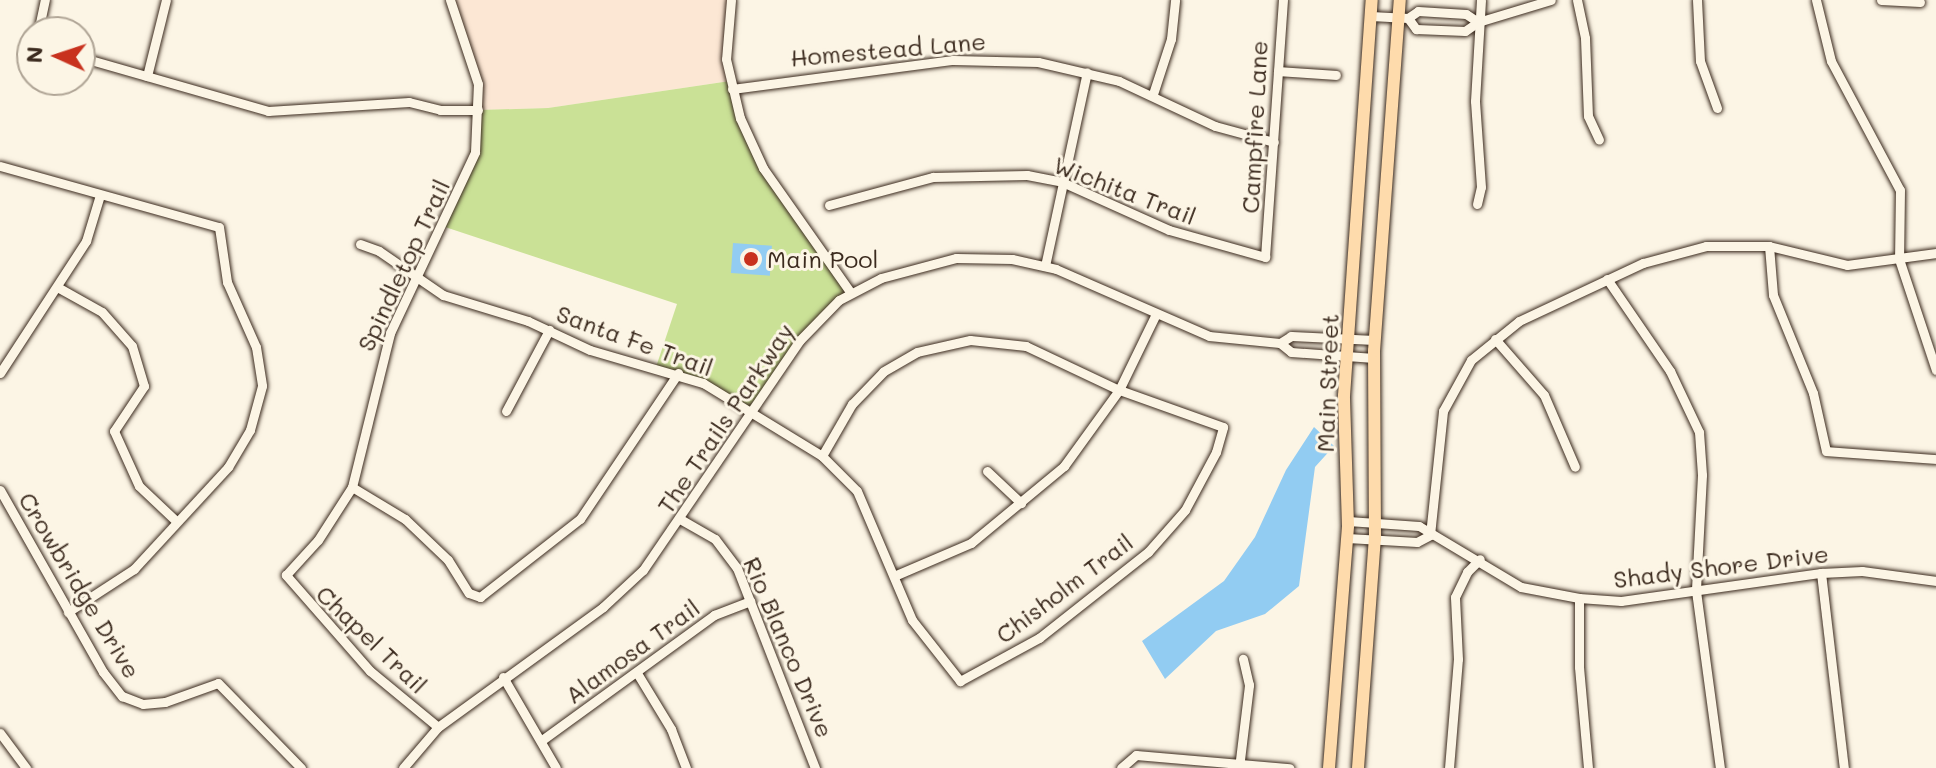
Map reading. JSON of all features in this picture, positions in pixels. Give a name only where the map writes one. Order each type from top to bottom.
[{"type":"main road","name":"Main Street","points":[[1329,768],[1348,521],[1347,356],[1372,0]]},
{"type":"main road","name":"Main Street","points":[[1358,768],[1375,539],[1374,358],[1404,18],[1400,0]]},
{"type":"street","points":[[147,76],[166,0]]},
{"type":"street","name":"Spindletop Trail","points":[[286,575],[318,540],[352,487],[378,365],[475,152],[478,84],[450,0]]},
{"type":"street","points":[[731,0],[726,30],[732,89],[763,168],[851,293]]},
{"type":"street","points":[[1153,94],[1171,39],[1175,0]]},
{"type":"street","name":"Campfire Lane","points":[[1265,257],[1283,0]]},
{"type":"street","points":[[1477,204],[1481,187],[1475,101],[1481,0]]},
{"type":"street","points":[[1404,18],[1416,29],[1465,31],[1478,22],[1551,0]]},
{"type":"street","points":[[1577,0],[1585,38],[1588,116],[1599,140]]},
{"type":"street","points":[[1697,0],[1700,61],[1717,108]]},
{"type":"street","points":[[1816,0],[1831,61],[1900,190],[1899,259],[1936,370]]},
{"type":"street","points":[[1881,0],[1920,2]]},
{"type":"street","points":[[1371,16],[1404,18],[1418,11],[1466,14],[1478,22]]},
{"type":"street","name":"Homestead Lane","points":[[732,89],[953,60],[1038,62],[1087,72],[1153,94],[1215,126],[1274,142]]},
{"type":"street","points":[[96,62],[268,111],[409,102],[440,110],[478,110]]},
{"type":"street","points":[[1278,71],[1336,75]]},
{"type":"street","points":[[1045,266],[1087,72]]},
{"type":"street","points":[[0,166],[219,227],[227,282],[256,347],[262,386],[250,430],[228,467],[134,569],[68,612]]},
{"type":"street","name":"Wichita Trail","points":[[829,205],[952,174],[995,172],[1062,182],[1169,230],[1265,257]]},
{"type":"street","points":[[0,373],[59,288],[86,241],[100,195]]},
{"type":"street","name":"Santa Fe Trail","points":[[360,244],[379,251],[415,279],[443,295],[549,330],[590,350],[678,373],[754,413],[822,456],[857,491],[912,620],[960,681]]},
{"type":"street","points":[[1347,538],[1417,542],[1430,535],[1443,411],[1471,360],[1495,339],[1607,279],[1684,250],[1718,245],[1769,246],[1826,263],[1899,259],[1936,253]]},
{"type":"street","points":[[1769,246],[1773,295],[1813,393],[1826,451],[1936,459]]},
{"type":"street","name":"The Trails Parkway","points":[[406,767],[438,727],[626,586],[680,519],[715,461],[754,413],[799,341],[851,293],[902,269],[956,258],[1045,266],[1155,316],[1209,336],[1280,343],[1291,352],[1374,358]]},
{"type":"street","points":[[1607,279],[1670,371],[1699,432],[1702,475],[1696,591],[1720,768]]},
{"type":"street","points":[[59,288],[102,312],[132,346],[144,386],[114,431],[139,486],[176,521]]},
{"type":"street","points":[[894,576],[971,543],[1064,466],[1119,390],[1155,316]]},
{"type":"street","points":[[506,411],[549,330]]},
{"type":"street","name":"The Trails Parkway","points":[[1280,343],[1291,336],[1375,340]]},
{"type":"street","points":[[822,456],[871,383],[894,364],[936,345],[991,339],[1026,346],[1119,390]]},
{"type":"street","points":[[1495,339],[1544,395],[1575,467]]},
{"type":"street","points":[[352,487],[405,519],[475,596],[484,595],[580,519],[678,373]]},
{"type":"street","name":"Chisholm Trail","points":[[960,681],[1039,638],[1148,552],[1185,510],[1216,452],[1223,427],[1119,390]]},
{"type":"street","points":[[987,471],[1021,503]]},
{"type":"street","name":"Crowbridge Drive","points":[[0,490],[68,612],[122,696],[143,704],[165,702],[218,683],[301,768]]},
{"type":"street","name":"Rio Blanco Drive","points":[[680,519],[723,547],[750,601],[815,768]]},
{"type":"street","name":"Shady Shore Drive","points":[[1348,521],[1419,526],[1430,535],[1480,559],[1521,587],[1579,598],[1621,601],[1821,573],[1862,571],[1936,581]]},
{"type":"street","points":[[1449,768],[1458,659],[1455,597],[1467,572],[1480,559]]},
{"type":"street","points":[[1821,573],[1844,768]]},
{"type":"street","name":"Chapel Trail","points":[[286,575],[350,651],[438,727]]},
{"type":"street","points":[[1579,598],[1579,667],[1588,768]]},
{"type":"street","name":"Alamosa Trail","points":[[542,740],[714,615],[750,601]]},
{"type":"street","points":[[1240,767],[1249,685],[1243,659]]},
{"type":"street","points":[[637,673],[671,729],[686,768]]},
{"type":"street","points":[[503,677],[556,768]]},
{"type":"street","points":[[0,733],[26,768]]},
{"type":"street","points":[[1122,764],[1136,755],[1240,767],[1289,768]]},
{"type":"shaded area","points":[[450,0],[731,0],[730,81],[548,108],[478,110],[478,83]]},
{"type":"green space","points":[[730,81],[751,145],[851,293],[815,323],[754,413],[703,383],[656,367],[677,304],[442,226],[466,176],[478,110],[548,108]]},
{"type":"water","name":"Main Pool","points":[[733,243],[772,246],[770,276],[731,273]]},
{"type":"water","points":[[1314,427],[1334,446],[1315,467],[1299,586],[1265,614],[1216,631],[1165,679],[1142,641],[1224,581],[1255,537],[1286,470]]},
{"type":"place","name":"Main Pool","points":[[751,259]]}]
